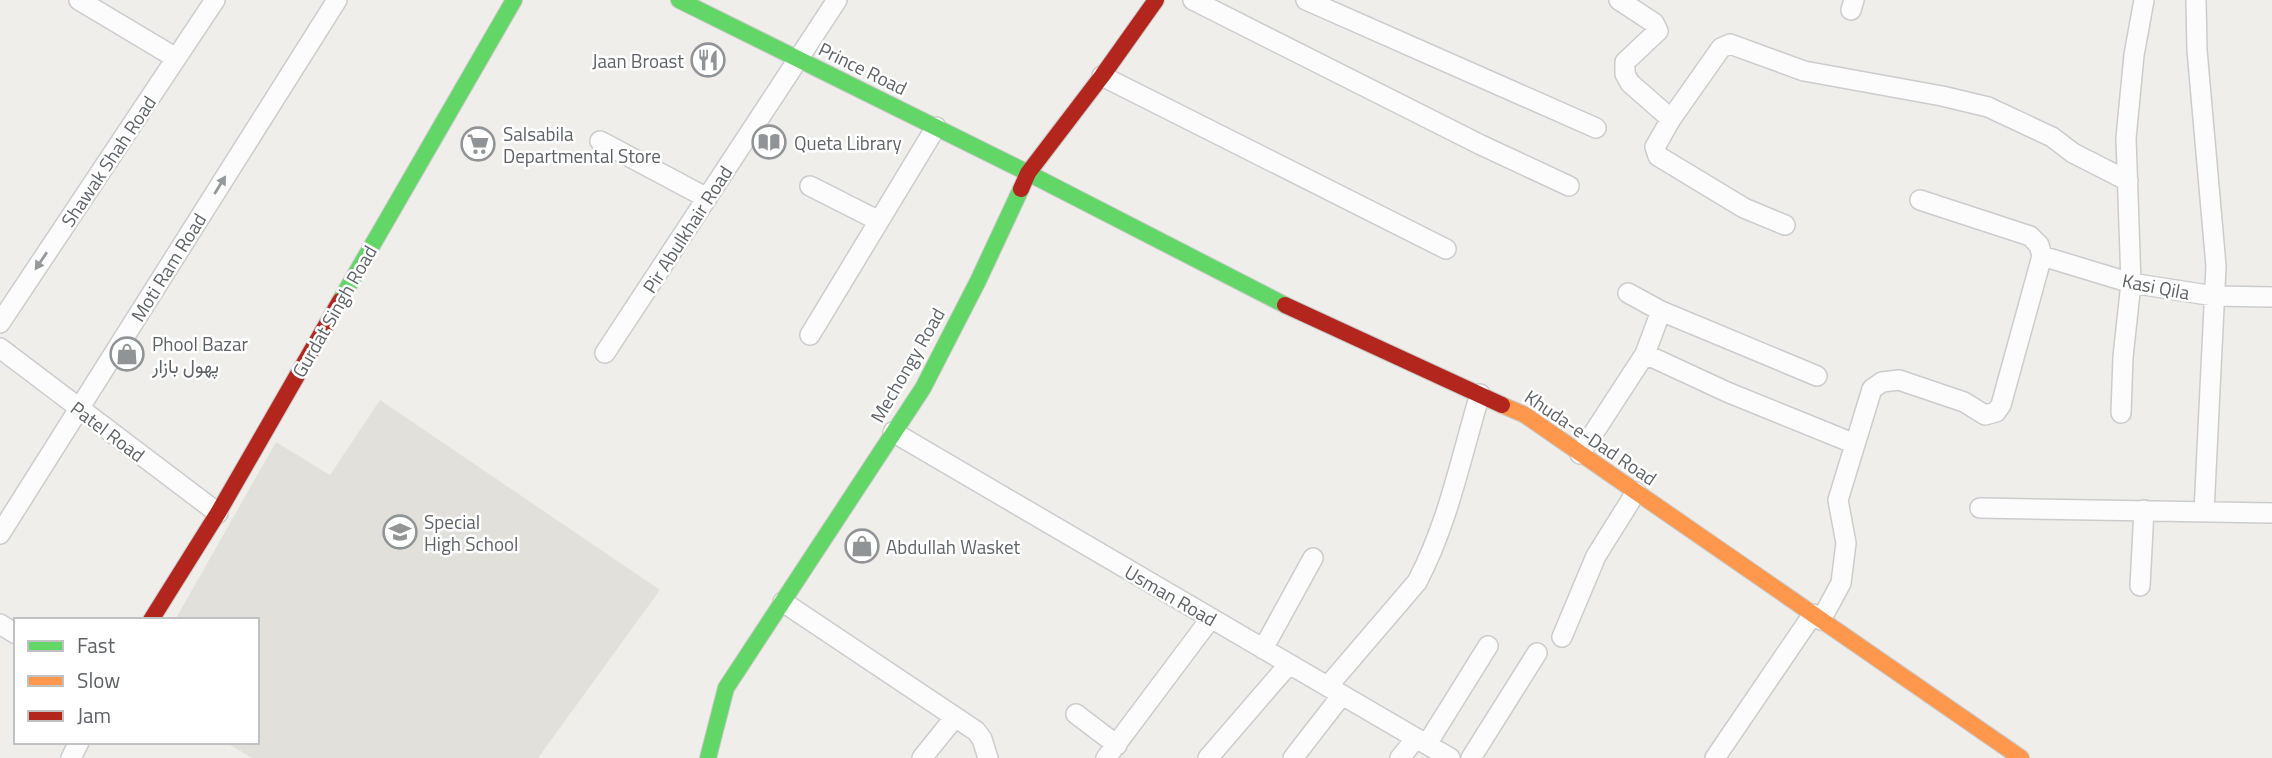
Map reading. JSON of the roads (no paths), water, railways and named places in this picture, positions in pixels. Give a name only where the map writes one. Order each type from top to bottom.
[{"type":"street","points":[[79,0],[176,58]]},
{"type":"street","name":"Shawak Shah Road","points":[[0,323],[215,0]]},
{"type":"street","name":"Moti Ram Road","points":[[0,534],[337,0]]},
{"type":"street","name":"Gurdat Singh Road","points":[[152,618],[218,513],[514,0]]},
{"type":"street","name":"Prince Road","points":[[679,0],[1028,173]]},
{"type":"street","name":"Pir Abulkhair Road","points":[[605,353],[837,0]]},
{"type":"street","name":"Mechongy Road","points":[[708,758],[726,688],[929,376],[978,281],[1028,173],[1156,0]]},
{"type":"street","points":[[1193,0],[1481,145],[1569,186]]},
{"type":"street","points":[[1306,0],[1596,128]]},
{"type":"street","points":[[1619,0],[1654,23],[1658,31],[1625,62],[1625,74],[1630,83],[1671,119]]},
{"type":"street","points":[[2120,413],[2131,283],[2126,138],[2134,55],[2144,0]]},
{"type":"street","points":[[2196,0],[2197,50],[2216,266],[2204,512]]},
{"type":"street","points":[[1785,225],[1744,208],[1658,156],[1655,147],[1671,119],[1721,48],[1730,44],[1804,71],[1988,107],[2052,137],[2073,153],[2128,181]]},
{"type":"street","points":[[1102,76],[1446,249]]},
{"type":"street","points":[[810,335],[936,127]]},
{"type":"street","points":[[600,141],[707,198]]},
{"type":"street","name":"Khuda-e-Dad Road","points":[[1028,173],[1310,318],[1525,415],[2021,758]]},
{"type":"street","points":[[810,186],[879,221]]},
{"type":"street","points":[[1714,758],[1841,583],[1846,543],[1838,499],[1872,389],[1882,382],[1899,380],[1964,402],[1985,415],[1996,412],[2001,405],[2042,256],[2039,246],[2030,236],[1920,200]]},
{"type":"street","name":"Kasi Qila","points":[[2042,256],[2131,283],[2214,296],[2272,298]]},
{"type":"street","points":[[1628,293],[1661,311],[1817,376]]},
{"type":"street","points":[[1580,454],[1645,354],[1661,311]]},
{"type":"street","name":"Patel Road","points":[[0,348],[218,513]]},
{"type":"street","points":[[1645,354],[1727,392],[1855,444]]},
{"type":"street","points":[[1293,758],[1335,691],[1417,582],[1427,564],[1480,394]]},
{"type":"street","name":"Usman Road","points":[[892,432],[1450,758]]},
{"type":"street","points":[[1562,637],[1596,556],[1636,492]]},
{"type":"street","points":[[1980,508],[2272,513]]},
{"type":"street","points":[[2140,586],[2144,510]]},
{"type":"street","points":[[1263,649],[1313,558]]},
{"type":"street","points":[[783,602],[976,731],[982,739],[988,758]]},
{"type":"street","points":[[1076,714],[1111,752],[1211,618]]},
{"type":"street","points":[[1400,758],[1422,741],[1489,646]]},
{"type":"street","points":[[1471,758],[1537,653]]},
{"type":"street","points":[[1208,758],[1289,664]]},
{"type":"street","points":[[922,758],[955,717]]},
{"type":"place","name":"Jaan Broast","points":[[708,60]]},
{"type":"place","name":"Queta Library","points":[[769,142]]},
{"type":"place","name":"Salsabila Departmental Store","points":[[478,144]]},
{"type":"place","name":"Phool Bazar پھول بازار","points":[[127,354]]},
{"type":"place","name":"Special High School","points":[[400,532]]},
{"type":"place","name":"Abdullah Wasket","points":[[862,546]]}]
